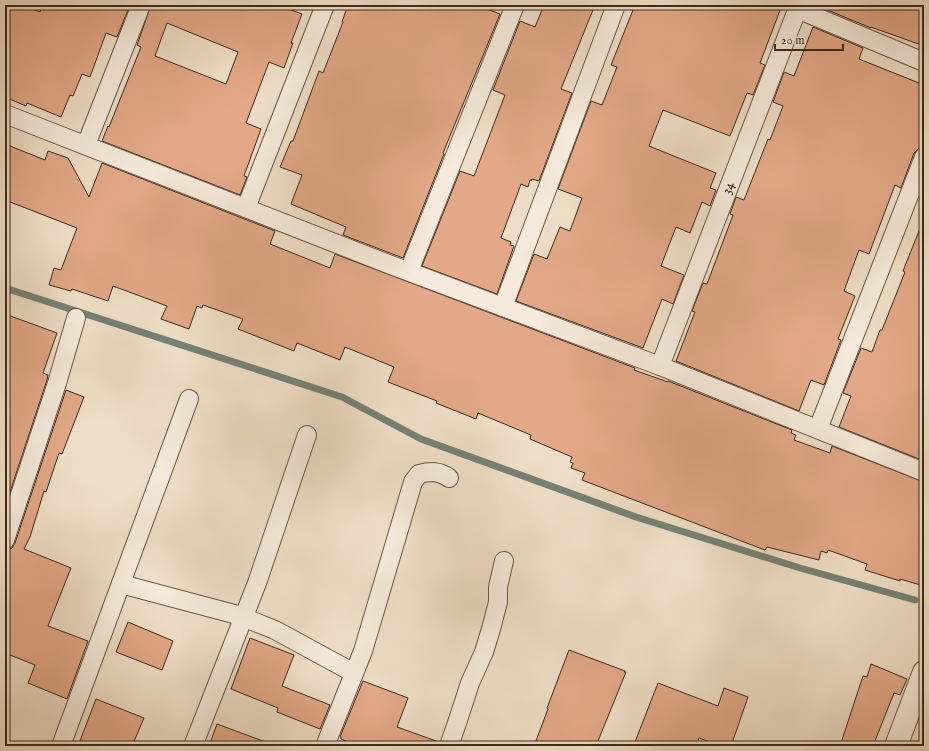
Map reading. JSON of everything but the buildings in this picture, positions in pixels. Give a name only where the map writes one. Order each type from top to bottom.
[{"type":"street","points":[[86,145],[141,5]]},
{"type":"street","points":[[246,208],[325,5]]},
{"type":"street","points":[[409,271],[515,5]]},
{"type":"street","points":[[503,307],[616,5]]},
{"type":"street","points":[[798,7],[924,62]]},
{"type":"street","name":"34","points":[[660,366],[798,7]]},
{"type":"street","points":[[5,114],[409,271],[660,366],[924,472]]},
{"type":"street","points":[[818,429],[924,157]]},
{"type":"street","points":[[5,540],[57,383],[76,318]]},
{"type":"street","points":[[61,746],[190,399]]},
{"type":"street","points":[[193,746],[257,583],[307,435]]},
{"type":"street","points":[[325,746],[363,651],[413,482],[419,474],[432,471],[443,474],[449,478]]},
{"type":"street","points":[[449,746],[470,683],[484,652],[491,629],[498,602],[498,587],[504,561]]},
{"type":"street","points":[[121,584],[243,617],[276,630],[354,673]]},
{"type":"street","points":[[896,746],[924,672]]},
{"type":"waterway","points":[[5,288],[342,397],[421,439],[636,517],[800,568],[915,600]]}]
